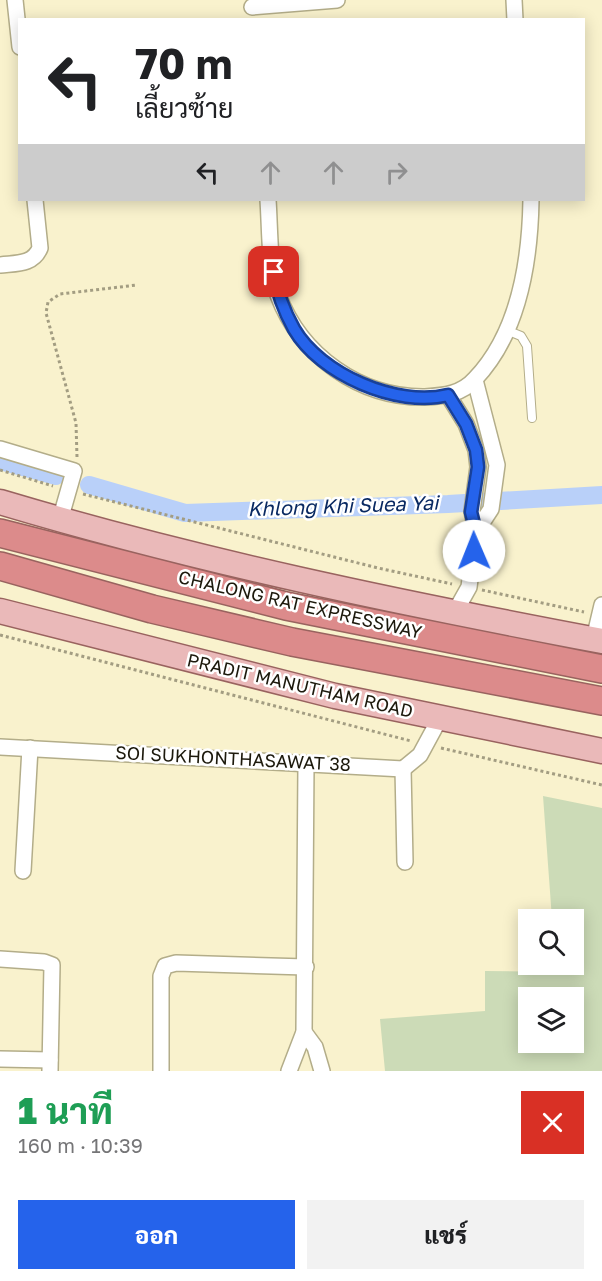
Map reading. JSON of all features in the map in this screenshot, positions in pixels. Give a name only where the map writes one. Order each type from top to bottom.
[{"type":"highway","name":"CHALONG RAT EXPRESSWAY","points":[[0,533],[286,606],[602,669]]},
{"type":"highway","name":"CHALONG RAT EXPRESSWAY","points":[[0,566],[152,609],[292,642],[602,701]]},
{"type":"main road","points":[[0,502],[60,520],[287,576],[598,640]]},
{"type":"main road","name":"PRADIT MANUTHAM ROAD","points":[[0,611],[267,679],[602,751]]},
{"type":"street","points":[[15,0],[18,28]]},
{"type":"street","points":[[252,9],[337,0]]},
{"type":"street","points":[[514,0],[514,18]]},
{"type":"street","points":[[0,265],[31,260],[37,255],[40,248],[35,201]]},
{"type":"street","points":[[268,201],[277,293],[295,331],[310,348],[364,387],[394,395],[448,395],[457,393],[475,380],[506,330],[523,282],[531,201]]},
{"type":"street","points":[[475,380],[497,465],[491,509],[476,532]]},
{"type":"street","points":[[448,395],[466,424],[476,450],[478,467],[471,512],[476,532],[469,588],[455,612]]},
{"type":"street","points":[[0,449],[75,471],[71,491],[60,520]]},
{"type":"street","points":[[598,640],[600,610]]},
{"type":"street","points":[[405,862],[403,769],[420,755],[440,718]]},
{"type":"street","name":"SOI SUKHONTHASAWAT 38","points":[[0,747],[403,769]]},
{"type":"street","points":[[22,871],[30,748]]},
{"type":"street","points":[[289,1071],[304,1032],[306,764]]},
{"type":"street","points":[[0,959],[44,962],[52,965],[50,1066],[0,1059]]},
{"type":"street","points":[[161,1071],[161,976],[165,966],[176,963],[306,967]]},
{"type":"street","points":[[304,1032],[315,1047],[322,1071]]},
{"type":"lane","points":[[506,330],[521,336],[527,346],[532,418]]},
{"type":"path","points":[[75,471],[79,448],[76,423],[46,313],[48,302],[60,294],[137,285]]},
{"type":"path","points":[[0,470],[71,491],[378,568],[469,588],[600,610]]},
{"type":"path","points":[[0,635],[427,745],[602,785]]},
{"type":"green space","points":[[543,796],[602,808],[602,1071],[385,1071],[380,1019],[485,1011],[485,971],[518,971],[518,975],[584,975],[584,909],[551,909]]},
{"type":"waterway","name":"Khlong Khi Suea Yai","points":[[0,461],[56,476]]},
{"type":"waterway","name":"Khlong Khi Suea Yai","points":[[89,485],[185,513],[448,504],[602,495]]},
{"type":"route","points":[[274,272],[277,293],[295,331],[329,364],[364,387],[394,395],[418,397],[448,395],[466,424],[476,450],[478,467],[471,512],[476,532],[474,551]]}]
